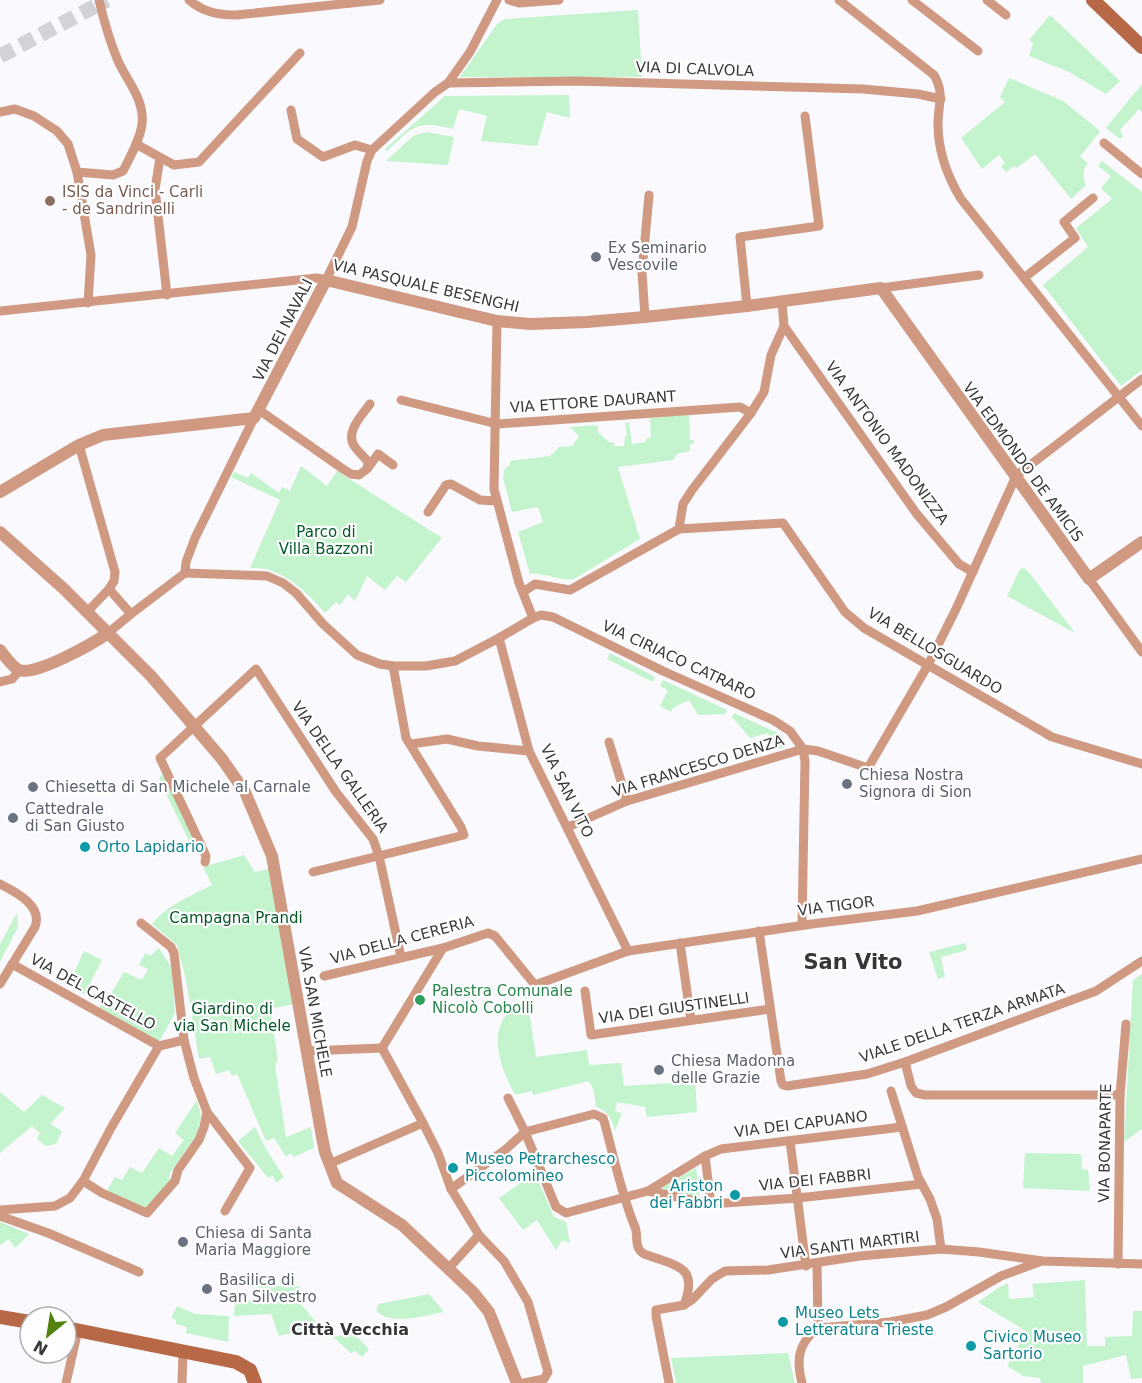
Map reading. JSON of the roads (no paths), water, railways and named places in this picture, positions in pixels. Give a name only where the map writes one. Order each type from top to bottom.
[{"type":"main road","points":[[1093,0],[1142,47]]},
{"type":"main road","points":[[0,1317],[18,1320]]},
{"type":"main road","points":[[78,1330],[236,1362],[253,1377]]},
{"type":"street","points":[[77,172],[117,175],[123,171],[142,125],[140,103],[118,62],[99,0]]},
{"type":"street","points":[[189,0],[214,13],[236,15],[380,0]]},
{"type":"street","name":"VIA DEI NAVALI","points":[[185,573],[186,562],[195,538],[352,227],[367,161],[372,150],[435,92],[448,83],[470,52],[496,6],[497,0]]},
{"type":"street","points":[[509,0],[519,3],[559,0]]},
{"type":"street","points":[[839,0],[926,67],[938,82],[941,90],[938,125],[940,150],[948,178],[961,199],[1142,426]]},
{"type":"street","points":[[912,0],[978,51]]},
{"type":"street","points":[[987,0],[1006,15]]},
{"type":"street","points":[[136,144],[174,165],[199,162],[300,53]]},
{"type":"street","name":"VIA DI CALVOLA","points":[[448,83],[576,81],[851,89],[918,94],[941,99]]},
{"type":"street","points":[[0,112],[23,110],[57,131],[68,144],[77,172],[91,255],[88,303]]},
{"type":"street","points":[[291,111],[297,139],[323,157],[355,145],[372,150]]},
{"type":"street","points":[[747,306],[740,237],[819,226],[805,116]]},
{"type":"street","points":[[1104,143],[1142,174]]},
{"type":"street","points":[[160,158],[155,189],[167,295]]},
{"type":"street","points":[[645,317],[642,272],[649,195]]},
{"type":"street","points":[[1024,279],[1075,238],[1064,222],[1093,198]]},
{"type":"street","points":[[880,288],[979,275]]},
{"type":"street","name":"VIA PASQUALE BESENGHI","points":[[0,311],[317,278],[497,321],[530,324],[645,317],[782,302],[880,288]]},
{"type":"street","name":"VIA EDMONDO DE AMICIS","points":[[880,288],[1142,652]]},
{"type":"street","points":[[523,592],[535,584],[570,590],[679,528],[683,504],[764,392],[771,355],[784,326],[782,302]]},
{"type":"street","points":[[0,650],[20,670],[32,671],[61,659],[91,645],[185,573],[267,576],[283,583],[296,593],[323,624],[357,655],[380,664],[393,666],[443,664],[466,656],[533,618],[496,501],[493,477],[497,321]]},
{"type":"street","name":"VIA ANTONIO MADONIZZA","points":[[784,326],[916,513],[959,564],[973,572]]},
{"type":"street","points":[[802,925],[805,761],[803,748],[868,768],[928,665],[1016,476],[1142,379]]},
{"type":"street","name":"VIA ETTORE DAURANT","points":[[401,400],[496,424],[740,406],[751,413]]},
{"type":"street","points":[[367,470],[367,459],[353,445],[352,432],[370,404]]},
{"type":"street","points":[[0,492],[79,444],[103,435],[256,414],[347,471],[359,475],[367,470],[378,454],[393,465]]},
{"type":"street","points":[[79,444],[115,572],[114,581],[109,589],[87,612]]},
{"type":"street","points":[[428,512],[446,485],[451,484],[480,500],[496,501]]},
{"type":"street","name":"VIA BELLOSGUARDO","points":[[679,528],[783,523],[845,612],[867,629],[1052,737],[1142,764]]},
{"type":"street","name":"VIA SAN MICHELE","points":[[0,532],[47,572],[151,676],[222,759],[245,792],[268,845],[325,1152],[334,1178],[342,1188],[402,1225],[473,1292],[489,1312],[518,1383]]},
{"type":"street","points":[[1089,579],[1142,542]]},
{"type":"street","points":[[109,589],[131,614]]},
{"type":"street","name":"VIA CIRIACO CATRARO","points":[[533,618],[541,615],[553,617],[672,675],[773,720],[790,731],[803,748]]},
{"type":"street","name":"VIA SAN VITO","points":[[499,638],[529,751],[628,951]]},
{"type":"street","points":[[313,872],[464,835],[406,738],[393,666]]},
{"type":"street","name":"VIA DELLA GALLERIA","points":[[193,726],[256,669],[336,792],[372,839],[379,856],[401,957]]},
{"type":"street","points":[[0,682],[12,679],[20,670]]},
{"type":"street","points":[[193,726],[160,758],[206,856],[205,861]]},
{"type":"street","points":[[411,744],[447,739],[478,746],[529,751]]},
{"type":"street","points":[[609,742],[627,801]]},
{"type":"street","name":"VIA FRANCESCO DENZA","points":[[568,827],[627,801],[803,748]]},
{"type":"street","name":"VIA TIGOR","points":[[535,985],[628,951],[802,925],[917,911],[1142,859]]},
{"type":"street","points":[[0,884],[33,907],[37,917],[35,927],[0,984]]},
{"type":"street","points":[[141,923],[159,936],[174,953],[184,1040],[194,1078],[207,1112],[250,1168],[225,1211]]},
{"type":"street","points":[[759,932],[770,1009]]},
{"type":"street","name":"VIA DELLA CERERIA","points":[[324,976],[442,948],[490,933],[535,985]]},
{"type":"street","points":[[680,944],[691,1020]]},
{"type":"street","points":[[382,1048],[442,948]]},
{"type":"street","name":"VIALE DELLA TERZA ARMATA","points":[[770,1009],[783,1085],[787,1086],[867,1074],[905,1062],[1096,991],[1142,961]]},
{"type":"street","name":"VIA DEL CASTELLO","points":[[12,964],[159,1046]]},
{"type":"street","name":"VIA DEI GIUSTINELLI","points":[[585,991],[591,1035],[770,1009]]},
{"type":"street","name":"VIA BONAPARTE","points":[[1118,1264],[1120,1095],[1126,1024]]},
{"type":"street","points":[[0,1210],[41,1209],[55,1206],[70,1198],[83,1181],[159,1046],[184,1040]]},
{"type":"street","points":[[306,1051],[382,1048]]},
{"type":"street","points":[[382,1048],[438,1153],[451,1189],[479,1235],[504,1261],[528,1302],[549,1370],[544,1379],[524,1383]]},
{"type":"street","points":[[905,1062],[911,1086],[916,1093],[925,1095],[1120,1095]]},
{"type":"street","points":[[891,1091],[918,1177],[930,1198],[937,1219],[941,1249]]},
{"type":"street","points":[[508,1098],[525,1132]]},
{"type":"street","points":[[83,1181],[102,1193],[147,1214],[176,1181],[178,1170],[199,1140],[207,1112]]},
{"type":"street","points":[[451,1189],[505,1150],[525,1132],[594,1114],[600,1115],[604,1121],[628,1213],[636,1229],[639,1251],[675,1265],[686,1273],[688,1278],[688,1294],[684,1305],[656,1310],[669,1383]]},
{"type":"street","points":[[329,1164],[423,1123]]},
{"type":"street","name":"VIA DEI CAPUANO","points":[[525,1132],[556,1207],[562,1212],[572,1213],[648,1191],[717,1150],[902,1127]]},
{"type":"street","points":[[790,1141],[806,1266]]},
{"type":"street","points":[[705,1156],[711,1204]]},
{"type":"street","name":"VIA DEI FABBRI","points":[[648,1191],[711,1204],[798,1198],[922,1184]]},
{"type":"street","points":[[0,1216],[48,1233],[139,1272]]},
{"type":"street","points":[[448,1269],[479,1235]]},
{"type":"street","name":"VIA SANTI MARTIRI","points":[[684,1305],[712,1279],[725,1271],[768,1270],[860,1256],[941,1249],[1043,1261]]},
{"type":"street","points":[[802,1383],[798,1362],[801,1347],[818,1328],[890,1322],[927,1315],[1011,1271],[1043,1261],[1142,1264]]},
{"type":"street","points":[[817,1264],[818,1328]]},
{"type":"street","points":[[182,1383],[183,1352]]},
{"type":"street","points":[[66,1383],[68,1365]]},
{"type":"tunnel","points":[[0,56],[107,0]]},
{"type":"place","name":"ISIS da Vinci - Carli - de Sandrinelli","points":[[50,201]]},
{"type":"place","name":"Ex Seminario Vescovile","points":[[596,257]]},
{"type":"place","name":"Chiesa Nostra Signora di Sion","points":[[847,784]]},
{"type":"place","name":"Chiesetta di San Michele al Carnale","points":[[33,787]]},
{"type":"place","name":"Cattedrale di San Giusto","points":[[13,818]]},
{"type":"place","name":"Orto Lapidario","points":[[85,847]]},
{"type":"place","name":"Palestra Comunale Nicolò Cobolli","points":[[420,1000]]},
{"type":"place","name":"Chiesa Madonna delle Grazie","points":[[659,1070]]},
{"type":"place","name":"Museo Petrarchesco Piccolomineo","points":[[453,1168]]},
{"type":"place","name":"Ariston dei Fabbri","points":[[735,1195]]},
{"type":"place","name":"Chiesa di Santa Maria Maggiore","points":[[183,1242]]},
{"type":"place","name":"Basilica di San Silvestro","points":[[207,1289]]},
{"type":"place","name":"Museo Lets Letteratura Trieste","points":[[783,1322]]},
{"type":"place","name":"Civico Museo Sartorio","points":[[971,1346]]},
{"type":"district","name":"San Vito","points":[[853,962]]},
{"type":"district","name":"Città Vecchia","points":[[350,1329]]},
{"type":"park label","name":"Parco di Villa Bazzoni","points":[[326,540]]},
{"type":"park label","name":"Campagna Prandi","points":[[236,918]]},
{"type":"park label","name":"Giardino di via San Michele","points":[[232,1018]]}]
